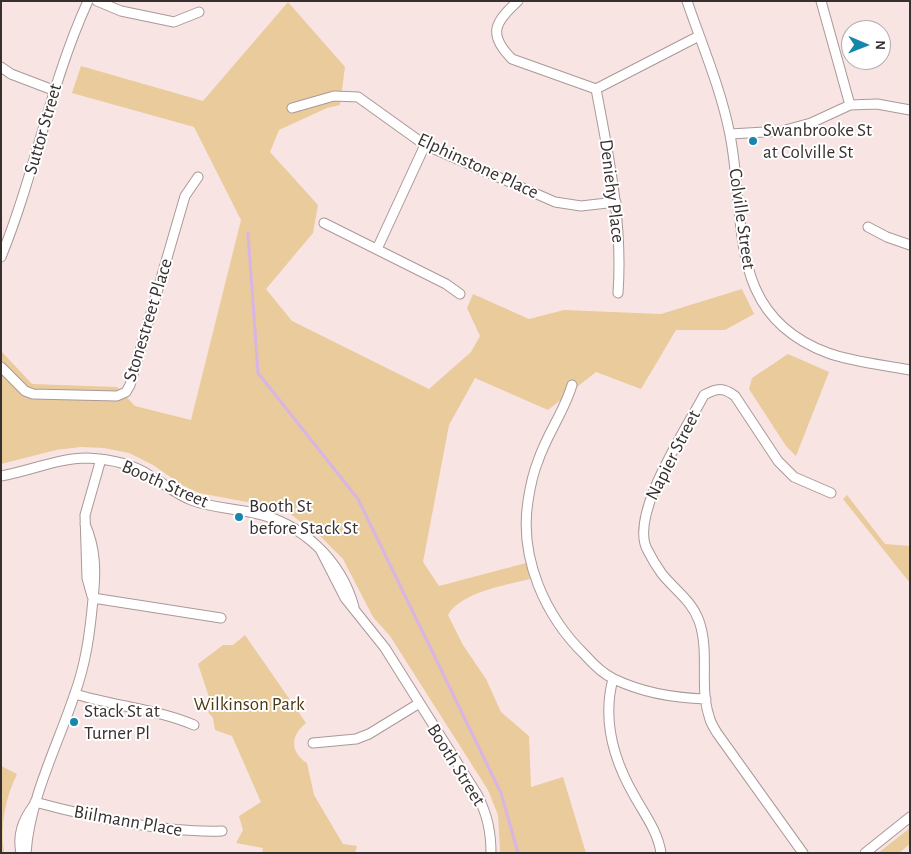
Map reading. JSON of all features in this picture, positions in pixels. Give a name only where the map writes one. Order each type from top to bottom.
[{"type":"street","name":"Suttor Street","points":[[1,258],[14,225],[53,90],[68,47],[88,1]]},
{"type":"street","points":[[97,1],[120,11],[174,22],[199,12]]},
{"type":"street","points":[[518,1],[500,18],[498,24],[498,41],[504,51],[512,59],[596,89],[699,36]]},
{"type":"street","name":"Colville Street","points":[[687,1],[714,77],[730,134],[747,268],[754,287],[774,319],[802,341],[830,354],[910,370]]},
{"type":"street","points":[[821,1],[850,105]]},
{"type":"street","points":[[1,68],[11,74],[53,90]]},
{"type":"street","name":"Deniehy Place","points":[[596,89],[616,202],[620,260],[618,293]]},
{"type":"street","name":"Elphinstone Place","points":[[292,108],[334,96],[358,97],[425,145],[555,202],[581,206],[616,202]]},
{"type":"street","points":[[730,134],[782,131],[811,123],[850,105],[877,104],[910,110]]},
{"type":"street","points":[[377,249],[425,145]]},
{"type":"street","name":"Stonestreet Place","points":[[1,367],[24,390],[33,394],[117,396],[126,392],[130,385],[185,196],[198,177]]},
{"type":"street","points":[[324,223],[446,284],[460,294]]},
{"type":"street","points":[[868,227],[886,237],[910,245]]},
{"type":"street","points":[[572,385],[565,407],[538,460],[528,502],[528,540],[534,575],[546,605],[570,641],[613,679],[649,692],[675,698],[706,699]]},
{"type":"street","name":"Napier Street","points":[[804,853],[716,733],[708,716],[704,647],[699,621],[686,597],[663,574],[646,549],[644,517],[650,495],[704,395],[716,389],[726,389],[735,396],[778,461],[794,477],[831,493]]},
{"type":"street","name":"Booth Street","points":[[1,476],[71,459],[100,459],[135,468],[176,493],[206,506],[254,513],[288,524],[320,549],[333,564],[350,594],[354,607],[385,648],[418,704],[478,796],[487,814],[490,832],[490,853]]},
{"type":"street","points":[[26,853],[35,802],[75,694],[88,645],[95,558],[92,539],[85,524],[86,506],[100,459]]},
{"type":"street","points":[[93,598],[221,618]]},
{"type":"street","points":[[613,679],[608,698],[608,724],[620,770],[659,838],[661,853]]},
{"type":"street","points":[[75,694],[101,702],[170,715],[194,725]]},
{"type":"street","points":[[314,743],[356,739],[368,734],[418,704]]},
{"type":"street","points":[[21,853],[20,830],[23,820],[35,802]]},
{"type":"street","name":"Biilmann Place","points":[[35,802],[67,811],[192,832],[222,831]]},
{"type":"street","points":[[865,853],[910,817]]},
{"type":"green space","points":[[288,2],[345,67],[340,105],[327,108],[279,130],[270,152],[318,205],[313,233],[266,289],[292,321],[429,389],[471,352],[480,336],[467,308],[473,294],[529,319],[564,310],[661,314],[742,289],[754,314],[725,330],[676,330],[641,389],[596,372],[548,410],[475,378],[449,425],[423,562],[439,586],[526,563],[530,579],[473,595],[454,607],[448,615],[463,645],[486,679],[501,712],[529,736],[531,787],[563,777],[586,853],[500,853],[498,815],[488,790],[390,636],[373,617],[343,559],[320,536],[289,513],[263,505],[199,493],[129,453],[104,448],[81,447],[56,450],[1,464],[1,351],[32,384],[117,387],[135,406],[191,420],[241,220],[194,127],[72,93],[81,66],[203,101]]},
{"type":"green space","points":[[788,354],[829,372],[796,456],[786,446],[749,389],[752,378]]},
{"type":"green space","points":[[847,495],[885,544],[910,546],[910,583],[843,499]]},
{"type":"green space","name":"Wilkinson Park","points":[[245,635],[306,723],[297,733],[294,744],[295,749],[301,759],[307,763],[314,795],[343,844],[357,846],[355,853],[262,853],[263,848],[236,843],[243,830],[239,816],[261,802],[232,736],[215,730],[213,718],[208,712],[212,706],[198,664],[223,645],[233,645]]},
{"type":"green space","points":[[1,766],[17,774],[4,812],[4,853],[1,853]]},
{"type":"green space","points":[[910,828],[910,844],[899,853],[878,853]]},
{"type":"waterway","points":[[248,233],[258,373],[358,499],[501,793],[518,853]]},
{"type":"place","name":"Swanbrooke St at Colville St","points":[[753,141]]},
{"type":"place","name":"Booth St before Stack St","points":[[239,517]]},
{"type":"place","name":"Stack St at Turner Pl","points":[[74,722]]}]
